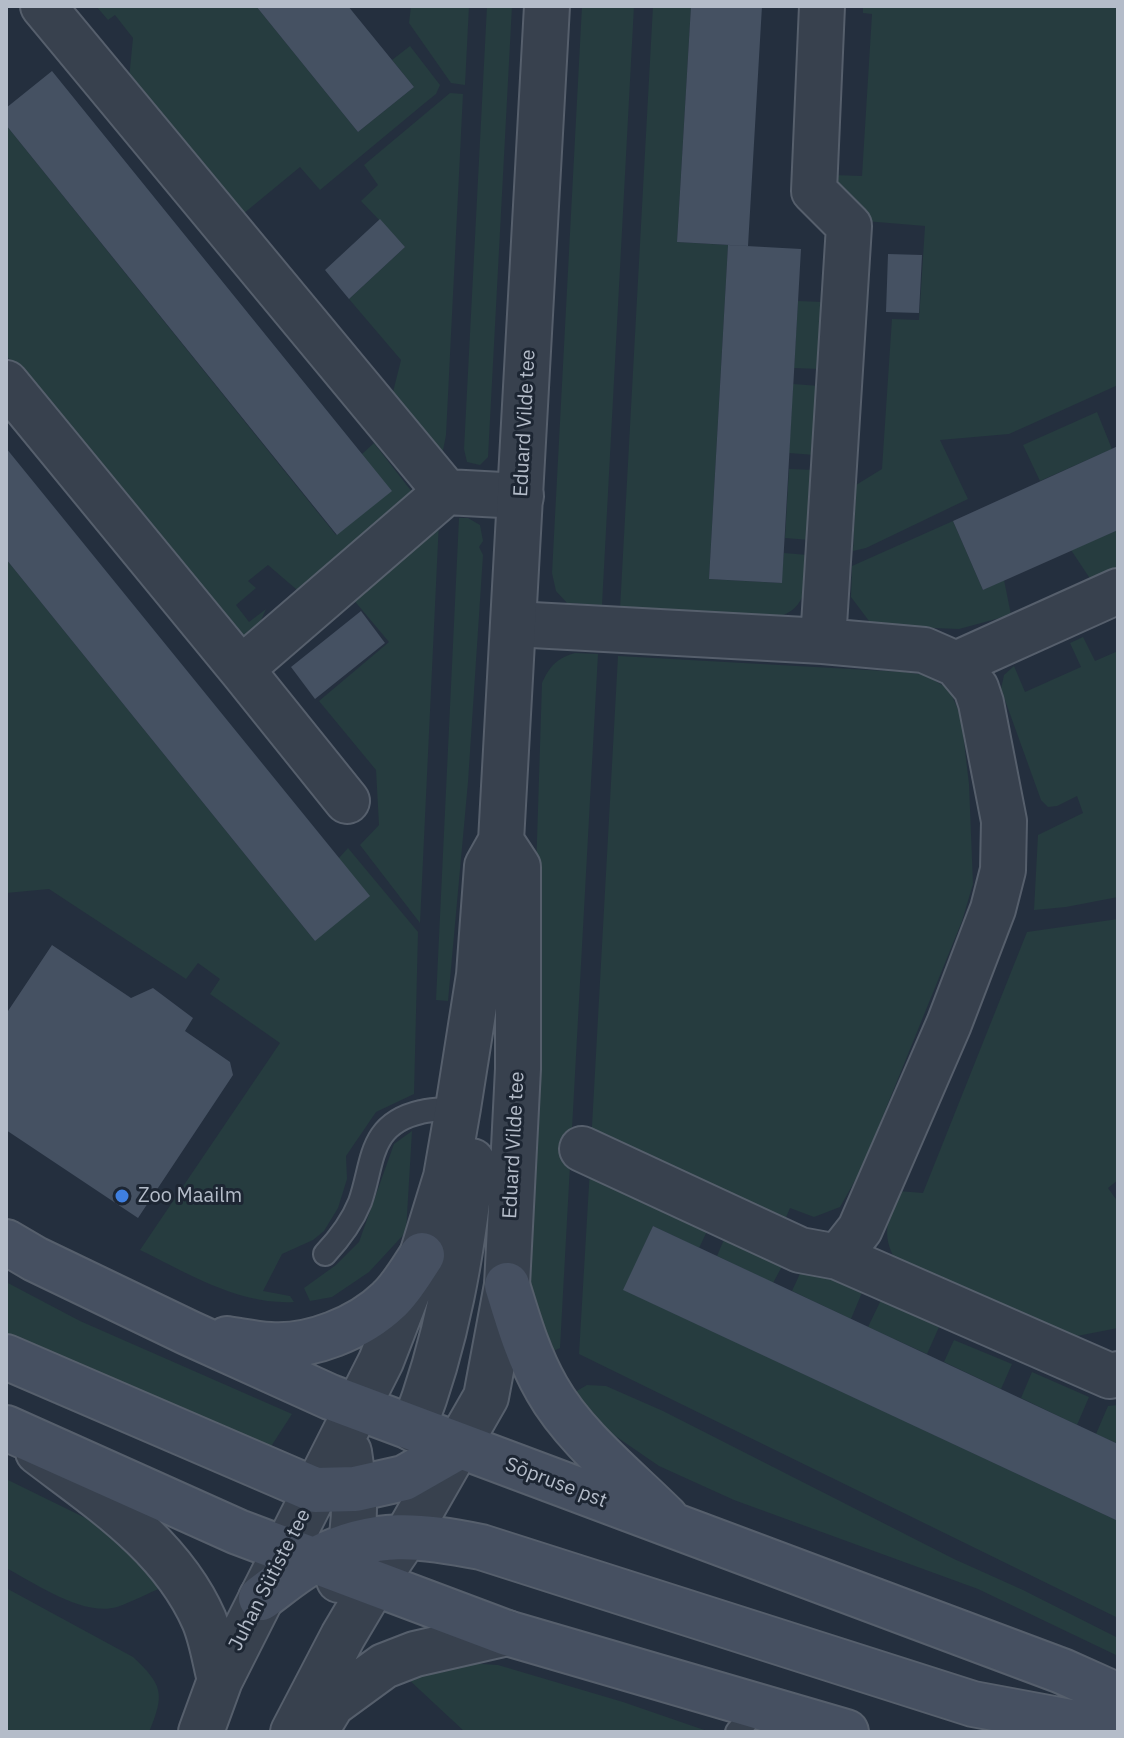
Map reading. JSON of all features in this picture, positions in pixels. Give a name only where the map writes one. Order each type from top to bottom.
[{"type":"main road","name":"Sõpruse pst","points":[[6,1242],[344,1412],[413,1429],[460,1446],[1062,1671],[1118,1696]]},
{"type":"main road","points":[[189,1333],[272,1345],[309,1341],[362,1320],[390,1299],[422,1255]]},
{"type":"main road","points":[[507,1285],[524,1342],[556,1402],[594,1446],[676,1528]]},
{"type":"main road","points":[[6,1357],[335,1490],[404,1478],[460,1446]]},
{"type":"main road","points":[[413,1429],[404,1478],[407,1535],[427,1577],[465,1616]]},
{"type":"main road","points":[[11,1431],[238,1532],[334,1561],[507,1633],[748,1720],[846,1732]]},
{"type":"main road","points":[[407,1535],[481,1547],[973,1704],[1118,1731]]},
{"type":"main road","points":[[261,1598],[334,1561]]},
{"type":"street","points":[[43,6],[446,492]]},
{"type":"street","name":"Eduard Vilde tee","points":[[344,1412],[381,1361],[422,1255],[446,1177],[479,975],[487,866],[501,841],[547,6]]},
{"type":"street","points":[[822,6],[814,191],[849,226],[823,641]]},
{"type":"street","points":[[6,383],[347,801]]},
{"type":"street","points":[[241,669],[446,492],[521,496]]},
{"type":"street","points":[[956,664],[1118,591]]},
{"type":"street","points":[[514,624],[823,641],[924,650],[956,664],[976,688],[1004,821],[1003,870],[993,909],[949,1024],[860,1229],[838,1257]]},
{"type":"street","name":"Eduard Vilde tee","points":[[334,1561],[407,1535],[486,1397],[507,1285],[518,1069],[518,867],[501,841]]},
{"type":"street","points":[[413,1429],[440,1350],[464,1233],[476,1130],[479,975]]},
{"type":"street","points":[[582,1149],[800,1250],[838,1257],[1110,1376],[1118,1374]]},
{"type":"street","points":[[269,1732],[334,1561],[335,1490],[344,1412]]},
{"type":"street","points":[[11,1431],[117,1513],[162,1553],[205,1622],[220,1680]]},
{"type":"street","name":"Juhan Sütiste tee","points":[[293,1732],[334,1561],[335,1490]]},
{"type":"street","name":"Juhan Sütiste tee","points":[[201,1732],[220,1680],[261,1598]]},
{"type":"street","points":[[315,1732],[332,1704],[384,1666],[415,1654],[507,1633]]},
{"type":"lane","points":[[325,1254],[342,1236],[358,1206],[370,1155],[383,1132],[402,1119],[421,1112],[458,1108]]},
{"type":"green space","points":[[96,6],[256,6],[358,132],[414,87],[392,60],[410,46],[440,85],[436,94],[320,190],[300,167],[243,214],[129,79],[133,38],[115,15],[108,20]]},
{"type":"green space","points":[[411,6],[469,6],[465,85],[451,83],[409,23]]},
{"type":"green space","points":[[487,6],[512,6],[488,457],[480,465],[467,462],[464,449]]},
{"type":"green space","points":[[582,6],[634,6],[602,605],[567,603],[556,591],[552,573]]},
{"type":"green space","points":[[653,6],[691,6],[677,242],[728,245],[709,579],[781,583],[784,553],[808,555],[805,588],[798,605],[782,616],[769,619],[620,609]]},
{"type":"green space","points":[[863,6],[1118,6],[1118,385],[1009,434],[940,440],[968,499],[866,548],[853,551],[856,485],[882,469],[892,319],[919,320],[925,226],[865,221],[842,205],[833,175],[862,176],[872,14],[863,13]]},
{"type":"green space","points":[[450,93],[463,94],[446,435],[441,460],[391,400],[401,360],[349,299],[405,247],[361,201],[378,185],[364,165]]},
{"type":"green space","points":[[6,125],[336,535],[362,454],[374,443],[419,501],[303,595],[268,565],[248,581],[256,588],[236,605],[249,622],[266,609],[255,634],[244,639],[6,355]]},
{"type":"green space","points":[[798,301],[823,302],[819,369],[794,368]]},
{"type":"green space","points":[[793,384],[820,386],[815,455],[789,453]]},
{"type":"green space","points":[[1097,412],[1112,449],[1040,481],[1023,445]]},
{"type":"green space","points":[[789,469],[815,470],[810,540],[785,538]]},
{"type":"green space","points":[[459,518],[468,518],[480,525],[483,541],[479,547],[483,555],[468,782],[448,1001],[436,1000]]},
{"type":"green space","points":[[439,521],[420,923],[360,845],[379,825],[376,770],[319,701],[389,642],[347,592]]},
{"type":"green space","points":[[953,521],[983,590],[1004,580],[1011,615],[959,629],[883,626],[869,621],[851,597],[852,566]]},
{"type":"green space","points":[[1118,530],[1118,568],[1091,580],[1071,550]]},
{"type":"green space","points":[[6,559],[315,941],[339,858],[348,848],[418,932],[414,1094],[376,1112],[346,1156],[347,1179],[338,1208],[324,1231],[313,1240],[282,1254],[263,1291],[290,1296],[294,1302],[254,1299],[234,1293],[140,1250],[280,1043],[210,994],[220,979],[198,963],[186,979],[49,889],[6,893]]},
{"type":"green space","points":[[1083,637],[1095,661],[1118,651],[1118,897],[1034,910],[1038,835],[1083,813],[1077,796],[1048,807],[1041,800],[1001,689],[1004,675],[1014,666],[1025,692],[1081,667],[1070,643]]},
{"type":"green space","points":[[575,653],[598,654],[560,1348],[551,1352],[537,1313],[524,1250],[542,683],[555,664]]},
{"type":"green space","points":[[618,656],[925,675],[949,689],[961,716],[969,784],[973,884],[962,921],[861,1170],[840,1207],[814,1217],[790,1208],[781,1229],[591,1144]]},
{"type":"green space","points":[[1118,919],[1118,1180],[1108,1188],[1118,1202],[1118,1328],[1077,1336],[1051,1333],[896,1260],[888,1243],[888,1226],[898,1191],[923,1193],[1027,932]]},
{"type":"green space","points":[[412,1131],[406,1232],[369,1272],[332,1297],[310,1301],[304,1288],[336,1265],[359,1242],[394,1144]]},
{"type":"green space","points":[[590,1168],[711,1223],[699,1248],[653,1226],[624,1290],[1114,1519],[1118,1511],[1118,1618],[579,1354]]},
{"type":"green space","points":[[728,1230],[787,1257],[773,1283],[717,1256]]},
{"type":"green space","points":[[804,1265],[863,1290],[851,1319],[792,1291]]},
{"type":"green space","points":[[6,1282],[80,1321],[292,1414],[270,1448],[6,1336]]},
{"type":"green space","points":[[881,1300],[939,1327],[927,1354],[868,1327]]},
{"type":"green space","points":[[954,1340],[1012,1364],[1001,1389],[944,1362]]},
{"type":"green space","points":[[1032,1372],[1089,1397],[1077,1425],[1021,1398]]},
{"type":"green space","points":[[587,1385],[606,1386],[663,1411],[954,1559],[1118,1638],[1118,1656],[978,1589],[734,1500],[659,1466],[608,1431],[575,1392]]},
{"type":"green space","points":[[1118,1405],[1118,1444],[1096,1434],[1108,1406]]},
{"type":"green space","points":[[6,1479],[112,1531],[163,1587],[117,1607],[104,1609],[60,1597],[6,1568]]},
{"type":"green space","points":[[6,1588],[133,1657],[143,1667],[155,1683],[159,1699],[149,1732],[6,1732]]},
{"type":"green space","points":[[466,1663],[498,1665],[710,1732],[465,1732],[406,1677]]},
{"type":"building","points":[[256,6],[348,6],[414,87],[358,132]]},
{"type":"building","points":[[691,6],[762,6],[748,246],[677,242]]},
{"type":"building","points":[[52,71],[392,491],[337,535],[6,125],[6,108]]},
{"type":"building","points":[[380,219],[405,247],[349,299],[325,270]]},
{"type":"building","points":[[728,245],[801,249],[782,583],[709,579]]},
{"type":"building","points":[[888,254],[922,255],[919,313],[886,312]]},
{"type":"building","points":[[1118,446],[1118,530],[983,590],[953,521]]},
{"type":"building","points":[[6,448],[370,896],[315,941],[6,559]]},
{"type":"building","points":[[361,611],[385,643],[315,699],[291,667]]},
{"type":"building","points":[[52,945],[131,998],[153,988],[193,1018],[185,1031],[230,1062],[233,1075],[138,1218],[6,1130],[6,1014]]},
{"type":"building","points":[[653,1226],[1118,1444],[1118,1521],[623,1290]]},
{"type":"place","name":"Zoo Maailm","points":[[122,1196]]}]
